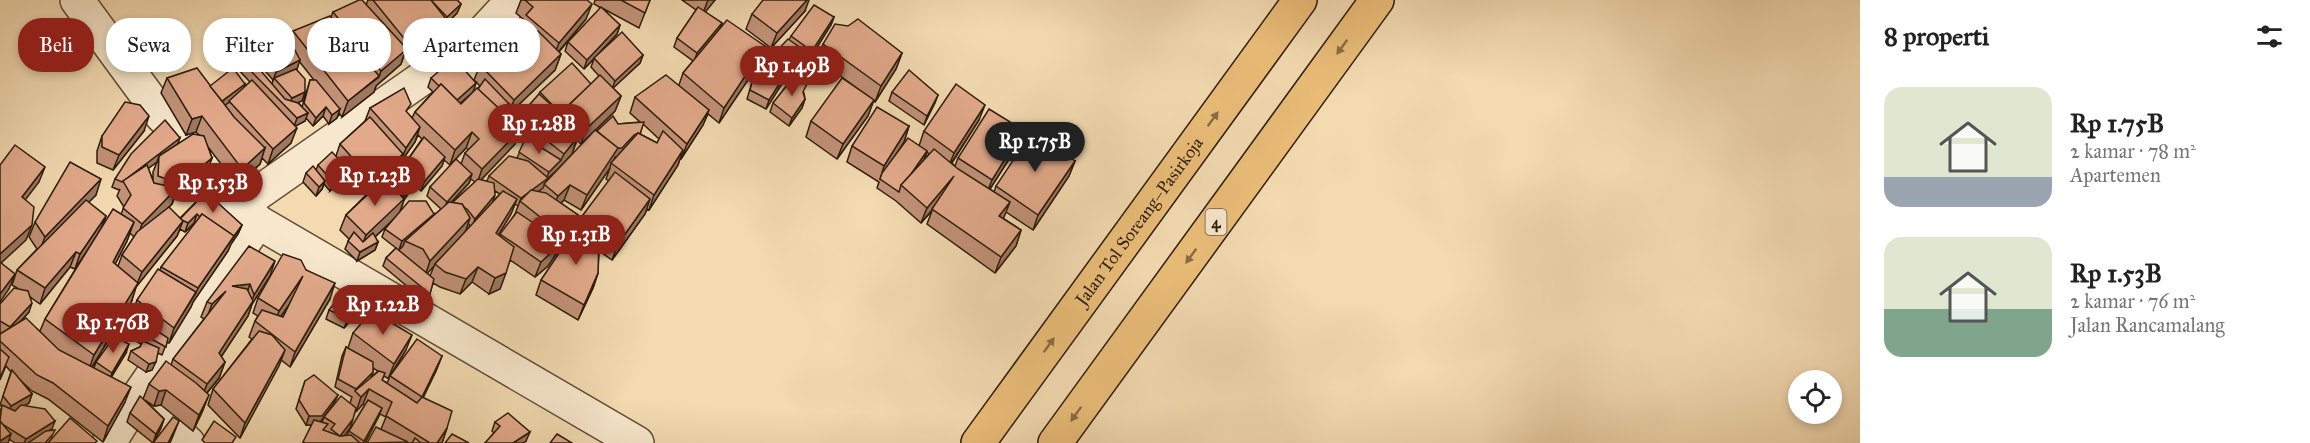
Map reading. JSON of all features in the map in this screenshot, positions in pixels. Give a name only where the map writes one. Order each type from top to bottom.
[{"type":"highway","name":"Jalan Tol Soreang–Pasirkoja","points":[[978,443],[1300,0]]},
{"type":"highway","name":"4","points":[[1054,443],[1377,0]]},
{"type":"street","points":[[77,0],[153,105],[197,150],[250,213],[637,443]]},
{"type":"street","points":[[109,443],[250,213],[474,42],[513,0]]},
{"type":"street","points":[[137,398],[188,443]]},
{"type":"building","points":[[362,0],[379,18],[338,18],[333,12]]},
{"type":"building","points":[[373,0],[431,0],[445,18],[403,18],[403,37],[391,22],[391,18],[388,18]]},
{"type":"building","points":[[431,0],[457,0],[461,4],[447,17]]},
{"type":"building","points":[[525,0],[587,0],[592,4],[559,43],[540,27],[540,18],[530,18],[526,15],[533,7]]},
{"type":"building","points":[[621,0],[650,0],[645,13]]},
{"type":"building","points":[[763,0],[807,0],[777,33],[752,14]]},
{"type":"building","points":[[814,5],[834,17],[812,51],[791,36]]},
{"type":"building","points":[[601,7],[620,25],[587,60],[568,42]]},
{"type":"building","points":[[698,7],[722,23],[697,53],[677,38]]},
{"type":"building","points":[[858,19],[902,53],[881,86],[823,44],[835,24],[848,26]]},
{"type":"building","points":[[727,20],[765,46],[724,108],[683,73]]},
{"type":"building","points":[[307,25],[307,49],[295,34],[295,30]]},
{"type":"building","points":[[391,32],[403,45],[403,52],[391,63]]},
{"type":"building","points":[[622,32],[643,55],[615,81],[594,58]]},
{"type":"building","points":[[540,33],[561,54],[514,100],[487,72],[540,72]]},
{"type":"building","points":[[788,39],[805,51],[791,76],[769,59]]},
{"type":"building","points":[[295,51],[300,60],[295,62]]},
{"type":"building","points":[[763,62],[785,75],[769,100],[750,90],[754,75]]},
{"type":"building","points":[[572,63],[591,84],[560,113],[540,92]]},
{"type":"building","points":[[197,68],[234,117],[265,148],[242,169],[202,116],[192,119],[167,78],[191,72]]},
{"type":"building","points":[[295,69],[305,79],[305,92],[292,98],[274,78],[295,72]]},
{"type":"building","points":[[909,70],[938,95],[927,116],[892,92]]},
{"type":"building","points":[[228,72],[236,72],[245,84],[222,101],[210,86]]},
{"type":"building","points":[[252,72],[262,72],[285,99],[298,103],[308,113],[297,118]]},
{"type":"building","points":[[325,72],[376,72],[379,76],[348,101]]},
{"type":"building","points":[[438,72],[466,72],[476,83],[457,100],[441,84],[439,86],[431,78]]},
{"type":"building","points":[[600,75],[621,96],[586,129],[566,108]]},
{"type":"building","points":[[666,75],[709,110],[687,144],[635,97]]},
{"type":"building","points":[[842,78],[874,100],[843,144],[811,121]]},
{"type":"building","points":[[485,79],[509,104],[498,108],[478,89]]},
{"type":"building","points":[[796,79],[808,82],[803,92],[805,99],[792,118],[773,103],[788,84]]},
{"type":"building","points":[[252,80],[297,128],[273,149],[229,101]]},
{"type":"building","points":[[310,80],[316,80],[340,109],[332,115],[326,107],[316,118],[304,103]]},
{"type":"building","points":[[441,84],[461,104],[477,88],[521,129],[482,169],[465,153],[479,139],[472,132],[455,150],[415,112]]},
{"type":"building","points":[[956,84],[985,105],[954,153],[924,131]]},
{"type":"building","points":[[404,88],[411,104],[406,111],[420,127],[406,148],[370,108]]},
{"type":"building","points":[[539,94],[579,130],[577,138],[564,154],[518,118]]},
{"type":"building","points":[[125,102],[140,105],[149,116],[119,155],[102,147],[102,136]]},
{"type":"building","points":[[877,107],[909,126],[884,166],[852,146]]},
{"type":"building","points":[[989,109],[1023,130],[992,180],[958,158]]},
{"type":"building","points":[[613,116],[618,124],[644,122],[640,134],[634,135],[622,148],[618,148],[597,131]]},
{"type":"building","points":[[370,117],[403,154],[373,181],[340,144]]},
{"type":"building","points":[[165,120],[180,138],[122,182],[115,179],[131,154]]},
{"type":"building","points":[[595,130],[618,148],[587,195],[570,185],[558,196],[544,184]]},
{"type":"building","points":[[663,131],[683,150],[654,195],[611,163],[638,133],[657,143]]},
{"type":"building","points":[[1032,132],[1075,161],[1038,215],[996,186]]},
{"type":"building","points":[[193,134],[204,136],[212,158],[180,184],[158,176],[159,156]]},
{"type":"building","points":[[424,137],[445,157],[424,182],[404,165]]},
{"type":"building","points":[[526,138],[561,160],[549,172],[519,152]]},
{"type":"building","points":[[908,138],[927,151],[901,185],[899,192],[880,179]]},
{"type":"building","points":[[15,145],[45,167],[22,197],[34,207],[32,225],[0,254],[0,165]]},
{"type":"building","points":[[934,149],[958,169],[1010,202],[999,216],[1021,230],[1001,257],[932,209],[954,176],[927,208],[901,185]]},
{"type":"building","points":[[332,152],[348,169],[333,182],[318,165]]},
{"type":"building","points":[[509,156],[528,161],[548,178],[521,198],[489,176]]},
{"type":"building","points":[[456,159],[472,174],[447,202],[430,187]]},
{"type":"building","points":[[70,162],[101,179],[45,237],[35,222]]},
{"type":"building","points":[[147,165],[154,183],[177,188],[142,224],[123,208],[131,195],[123,181]]},
{"type":"building","points":[[313,166],[325,181],[319,187],[306,173]]},
{"type":"building","points":[[213,167],[222,175],[223,182],[217,191],[201,179]]},
{"type":"building","points":[[399,167],[417,177],[403,197],[387,180]]},
{"type":"building","points":[[615,172],[650,199],[618,244],[580,219]]},
{"type":"building","points":[[385,178],[404,199],[366,235],[346,215]]},
{"type":"building","points":[[478,179],[494,183],[495,195],[475,219],[462,204],[452,203]]},
{"type":"building","points":[[531,190],[546,193],[578,215],[554,250],[541,262],[500,234],[517,212],[535,224],[540,217],[520,201]]},
{"type":"building","points":[[503,191],[517,199],[496,233],[514,247],[506,273],[495,278],[478,267],[466,279],[445,272],[435,264]]},
{"type":"building","points":[[206,192],[242,225],[234,236],[202,214],[200,217],[197,214],[188,223],[180,219]]},
{"type":"building","points":[[86,200],[106,216],[80,254],[76,252],[45,288],[17,270]]},
{"type":"building","points":[[409,201],[426,201],[434,214],[402,241],[385,229]]},
{"type":"building","points":[[449,202],[462,204],[470,218],[430,261],[423,249],[405,241]]},
{"type":"building","points":[[169,207],[183,221],[142,272],[122,255],[137,232]]},
{"type":"building","points":[[113,209],[134,222],[113,262],[138,283],[94,355],[45,319]]},
{"type":"building","points":[[202,214],[234,236],[198,288],[161,267]]},
{"type":"building","points":[[578,225],[599,239],[598,273],[584,305],[541,280]]},
{"type":"building","points":[[354,232],[363,242],[373,233],[378,242],[360,252],[348,241]]},
{"type":"building","points":[[249,246],[275,261],[254,295],[250,284],[232,286],[247,289],[253,301],[219,353],[225,362],[207,384],[173,359],[226,291],[212,304],[207,302]]},
{"type":"building","points":[[396,248],[434,279],[430,294],[386,258]]},
{"type":"building","points":[[283,254],[301,260],[306,270],[335,283],[295,352],[255,321],[262,310],[283,317],[303,276],[279,311],[258,298]]},
{"type":"building","points":[[0,262],[15,274],[0,294]]},
{"type":"building","points":[[158,269],[196,292],[174,328],[137,300]]},
{"type":"building","points":[[348,286],[359,289],[364,302],[348,319],[329,310]]},
{"type":"building","points":[[14,288],[28,291],[32,303],[10,327],[0,321],[0,304]]},
{"type":"building","points":[[372,311],[412,335],[394,364],[353,333]]},
{"type":"building","points":[[128,312],[168,338],[166,347],[122,323]]},
{"type":"building","points":[[26,318],[59,350],[131,387],[108,426],[53,383],[37,375],[0,341],[0,334]]},
{"type":"building","points":[[259,331],[272,335],[285,350],[245,423],[213,389]]},
{"type":"building","points":[[114,337],[129,344],[112,373],[96,362]]},
{"type":"building","points":[[417,339],[442,356],[422,397],[390,376]]},
{"type":"building","points":[[143,341],[159,348],[156,362],[149,364],[131,351],[140,347]]},
{"type":"building","points":[[346,347],[373,362],[373,372],[356,389],[338,379]]},
{"type":"building","points":[[0,349],[9,357],[0,378]]},
{"type":"building","points":[[166,361],[209,395],[199,415],[166,390],[159,391],[149,384]]},
{"type":"building","points":[[12,370],[32,394],[11,406],[3,396]]},
{"type":"building","points":[[379,371],[385,373],[382,380],[417,403],[422,397],[452,411],[447,428],[437,443],[430,443],[386,416],[392,402],[369,389],[361,397],[355,391]]},
{"type":"building","points":[[314,375],[338,395],[322,416],[309,416],[299,400],[305,381]]},
{"type":"building","points":[[140,396],[164,419],[156,434],[130,413]]},
{"type":"building","points":[[341,396],[356,408],[353,419],[340,436],[331,429],[335,424],[324,417]]},
{"type":"building","points":[[368,400],[382,408],[364,441],[349,431]]},
{"type":"building","points":[[2,405],[15,411],[21,405],[45,409],[55,421],[26,439],[2,424],[0,421]]},
{"type":"building","points":[[508,413],[530,432],[513,443],[485,443],[500,426],[495,422]]},
{"type":"building","points":[[173,417],[179,421],[168,443],[153,443]]},
{"type":"building","points":[[70,418],[97,441],[95,443],[48,443]]},
{"type":"building","points":[[314,420],[328,424],[323,430],[340,436],[351,435],[360,443],[303,442]]},
{"type":"building","points":[[0,421],[11,434],[0,441]]},
{"type":"building","points":[[214,421],[236,437],[232,443],[205,443],[202,440]]},
{"type":"building","points":[[376,427],[408,442],[367,443]]},
{"type":"building","points":[[55,430],[45,443],[28,443],[46,431]]},
{"type":"building","points":[[452,434],[469,443],[445,443]]},
{"type":"building","points":[[557,434],[572,443],[550,443]]}]
